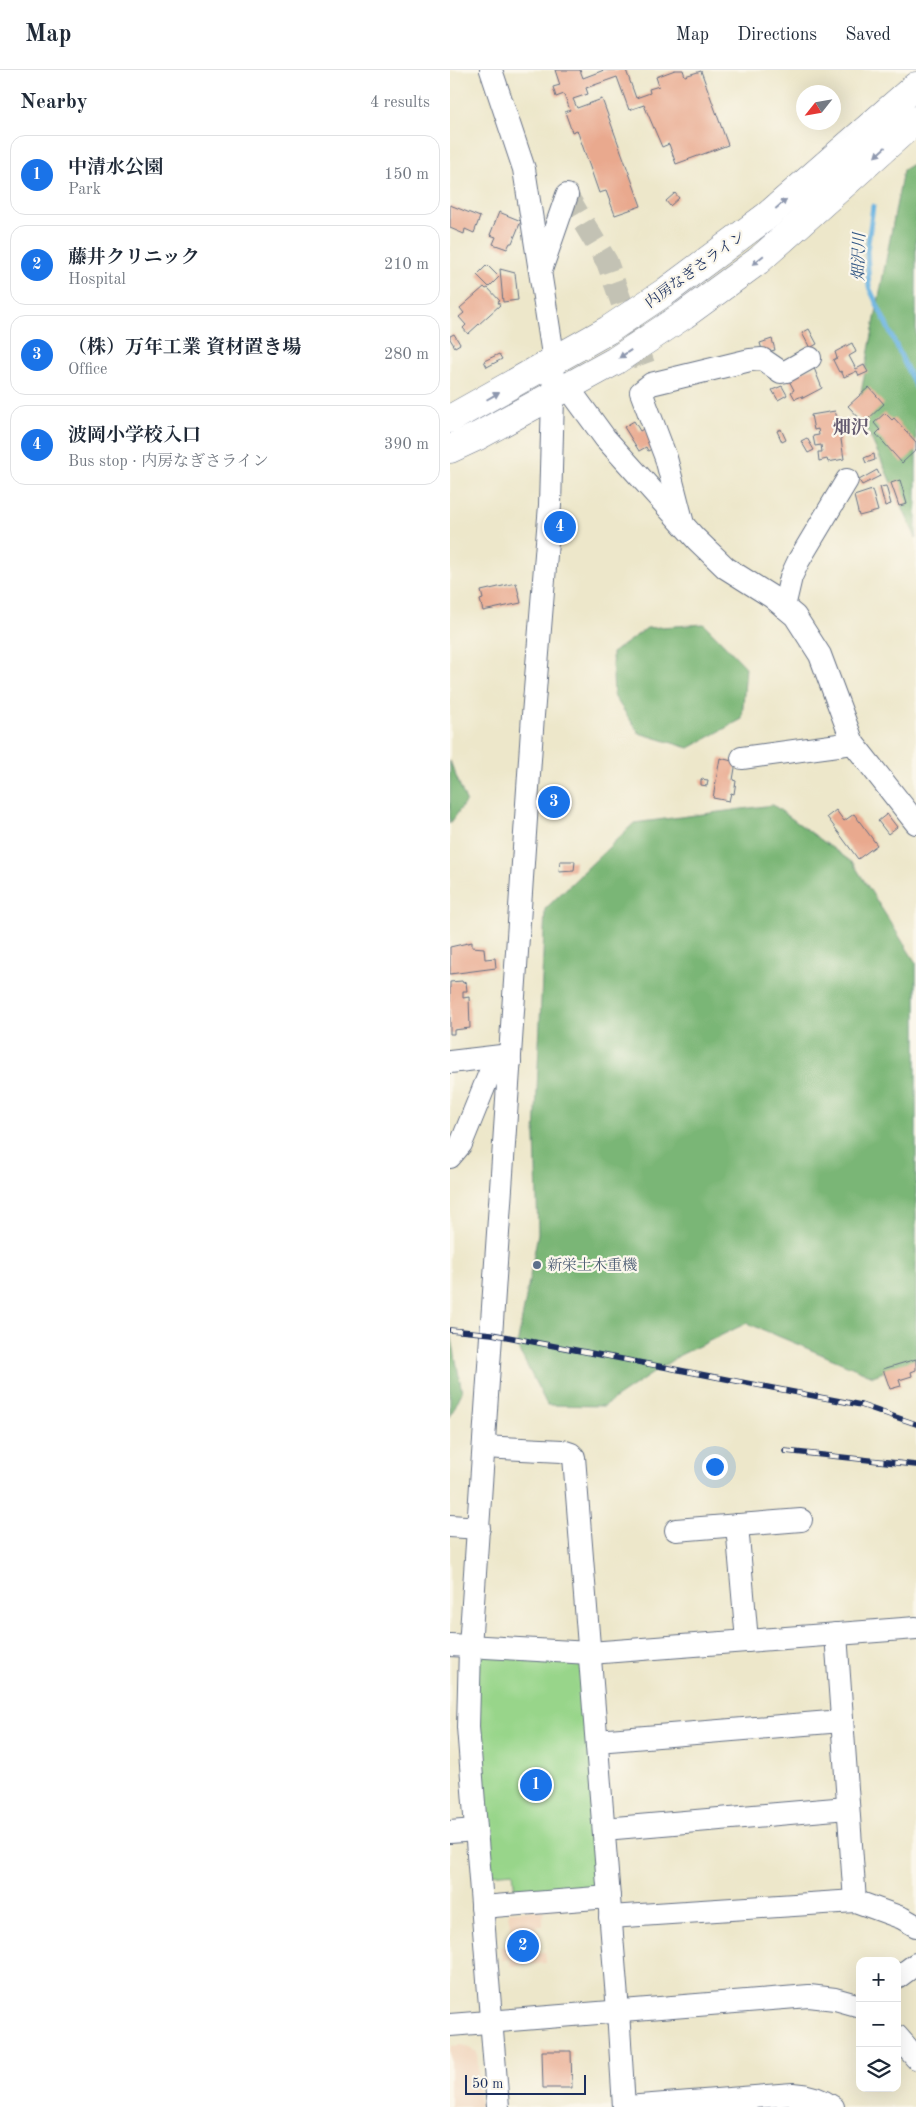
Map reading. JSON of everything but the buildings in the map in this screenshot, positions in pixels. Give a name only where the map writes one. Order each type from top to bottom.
[{"type":"highway","name":"内房なぎさライン","points":[[450,420],[608,330],[665,292],[767,216],[916,86]]},
{"type":"highway","name":"内房なぎさライン","points":[[450,449],[478,436],[615,361],[684,315],[758,261],[916,120]]},
{"type":"street","points":[[491,70],[524,169],[560,390],[533,715],[478,1528],[460,1646],[498,2107]]},
{"type":"street","points":[[541,271],[567,195]]},
{"type":"street","points":[[684,527],[666,458],[641,392],[651,384],[750,360],[762,359],[781,372],[787,371],[810,358]]},
{"type":"street","points":[[560,390],[684,527],[726,568],[772,597],[795,616],[820,656],[853,744],[916,823]]},
{"type":"street","points":[[784,607],[791,577],[799,560],[847,480]]},
{"type":"street","points":[[742,758],[853,744]]},
{"type":"street","points":[[450,1062],[510,1058]]},
{"type":"street","points":[[450,1157],[460,1144],[491,1070],[495,1065],[510,1058]]},
{"type":"street","points":[[484,1447],[562,1451],[574,1457],[626,2107],[793,2094],[807,2095],[824,2100],[833,2107]]},
{"type":"street","points":[[676,1530],[801,1520]]},
{"type":"street","points":[[737,1525],[747,1641]]},
{"type":"street","points":[[450,1526],[478,1528]]},
{"type":"street","points":[[460,1646],[590,1654],[916,1628]]},
{"type":"street","points":[[836,1634],[855,1901]]},
{"type":"street","points":[[597,1741],[842,1721]]},
{"type":"street","points":[[604,1829],[847,1808]]},
{"type":"street","points":[[450,1832],[475,1830]]},
{"type":"street","points":[[482,1908],[855,1901],[902,1918],[916,1926]]},
{"type":"street","points":[[901,1975],[916,1964]]},
{"type":"street","points":[[450,2025],[809,1996],[835,1999],[856,2005]]},
{"type":"street","points":[[901,2041],[916,2058]]},
{"type":"shaded area","points":[[543,1910],[543,1926],[536,1926],[538,1952],[545,1952],[546,1963],[511,1966],[510,1959],[502,1960],[500,1947],[511,1946],[509,1911]]},
{"type":"shaded area","points":[[463,2045],[477,2052],[480,2107],[450,2107],[450,2046]]},
{"type":"green space","points":[[916,162],[916,538],[858,409],[903,170]]},
{"type":"green space","points":[[704,624],[746,667],[742,719],[689,748],[639,733],[614,696],[612,653],[647,628]]},
{"type":"green space","points":[[450,761],[466,801],[450,824]]},
{"type":"green space","points":[[773,805],[853,863],[916,963],[916,1359],[873,1376],[747,1323],[680,1355],[604,1406],[547,1405],[517,1346],[538,1233],[535,1136],[545,909],[634,823]]},
{"type":"green space","points":[[450,1328],[462,1392],[450,1417]]},
{"type":"green space","points":[[470,1647],[590,1653],[609,1897],[516,1905],[513,1872],[479,1875]]},
{"type":"waterway","name":"畑沢川","points":[[873,206],[867,251],[869,287],[916,388]]},
{"type":"tunnel","points":[[567,195],[607,262],[651,384]]},
{"type":"railway","points":[[450,1330],[492,1334],[861,1405],[916,1424]]},
{"type":"railway","points":[[785,1451],[916,1465]]},
{"type":"place","name":"波岡小学校入口","points":[[560,527]]},
{"type":"place","name":"（株）万年工業 資材置き場","points":[[554,802]]},
{"type":"place","name":"新栄土木重機","points":[[537,1265]]},
{"type":"place","name":"中清水公園","points":[[536,1785]]},
{"type":"place","name":"藤井クリニック","points":[[523,1946]]},
{"type":"district","name":"畑沢","points":[[851,427]]}]
